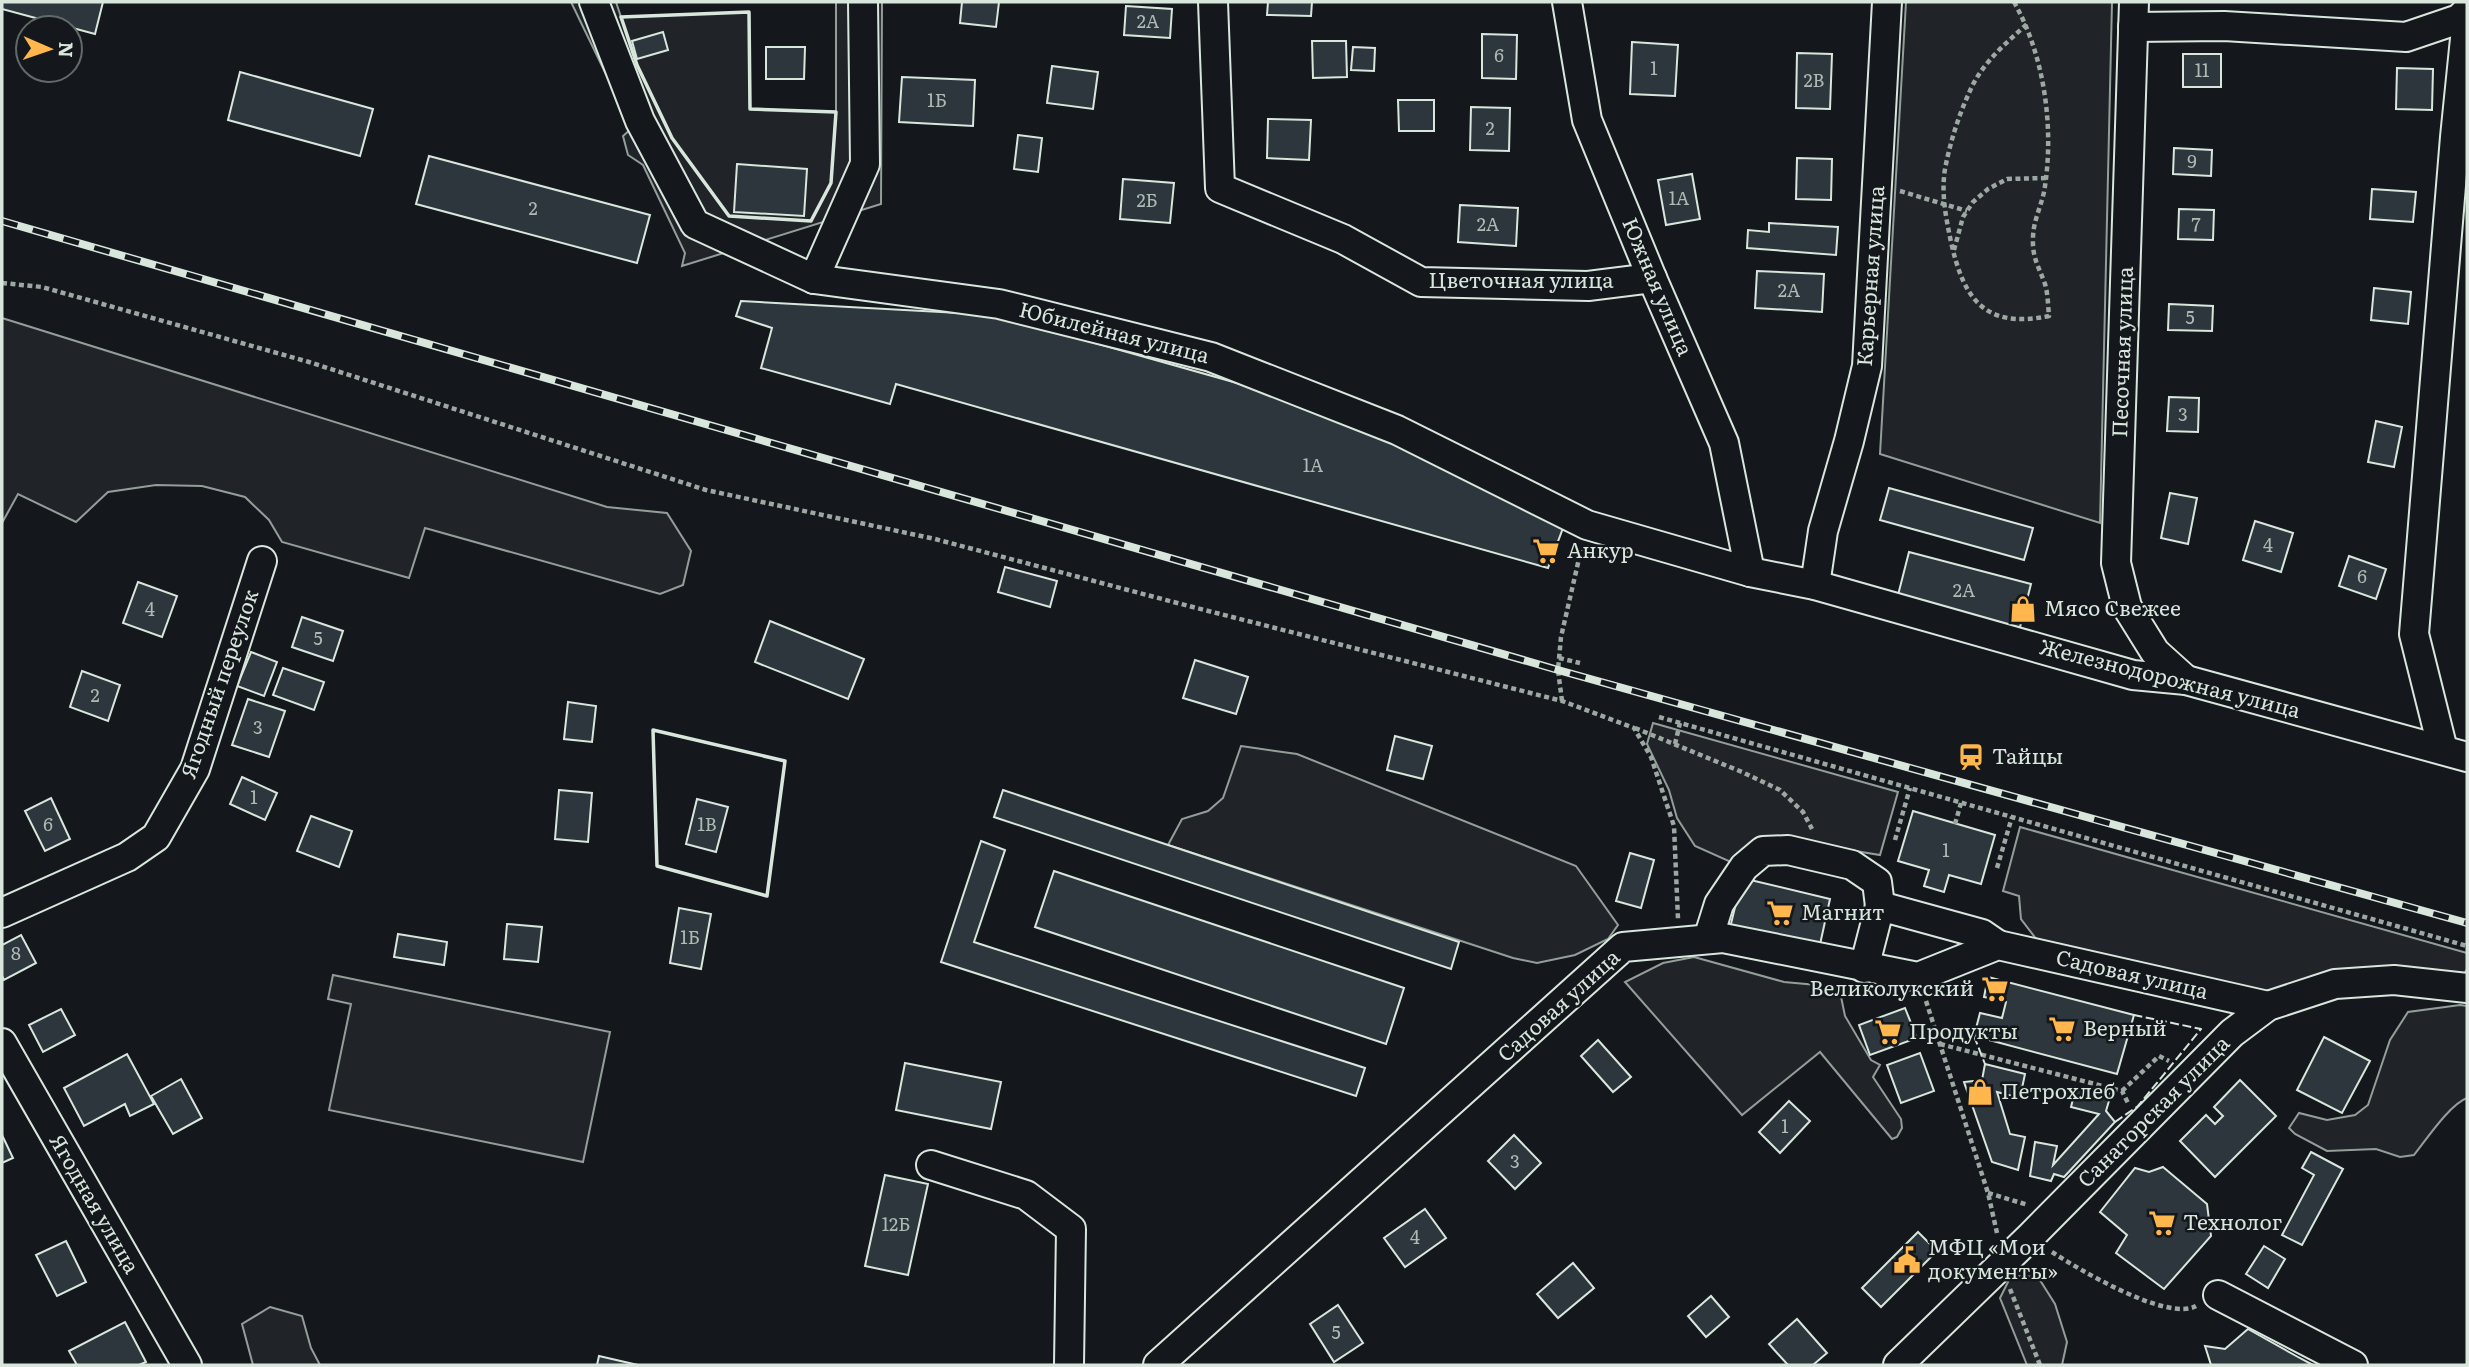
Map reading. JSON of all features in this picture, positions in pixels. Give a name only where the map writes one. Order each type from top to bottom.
[{"type":"street","name":"Юбилейная улица","points":[[594,2],[640,121],[695,224],[814,279],[999,304],[1211,357],[1397,430],[1587,525],[1750,572]]},
{"type":"street","points":[[814,279],[865,164],[863,2]]},
{"type":"street","name":"Цветочная улица","points":[[1213,2],[1220,188],[1343,239],[1421,282],[1588,286],[1652,278]]},
{"type":"street","name":"Южная улица","points":[[1567,2],[1587,120],[1724,443],[1750,572]]},
{"type":"street","name":"Карьерная улица","points":[[1815,585],[1823,531],[1867,366],[1886,2]]},
{"type":"street","points":[[2133,14],[2224,26],[2406,37],[2459,19],[2467,11]]},
{"type":"street","name":"Песочная улица","points":[[2133,14],[2116,563],[2127,607],[2155,652],[2186,680]]},
{"type":"street","points":[[2455,754],[2414,635],[2467,19]]},
{"type":"street","name":"Ягодный переулок","points":[[2,913],[127,857],[156,838],[195,769],[262,561]]},
{"type":"street","name":"Железнодорожная улица","points":[[1750,572],[1815,585],[2133,675],[2186,680],[2455,754]]},
{"type":"street","points":[[1708,939],[1719,904],[1744,867],[1763,850],[1788,850],[1852,865],[1877,882],[1880,906],[1864,968]]},
{"type":"street","name":"Садовая улица","points":[[1880,906],[1982,934],[1998,945],[2268,1006]]},
{"type":"street","name":"Садовая улица","points":[[1158,1365],[1623,947],[1723,938],[1918,977]]},
{"type":"street","points":[[1918,977],[1998,945]]},
{"type":"street","name":"Санаторская улица","points":[[1898,1365],[2055,1213],[2232,1033],[2268,1006],[2334,984],[2394,981],[2467,988]]},
{"type":"street","name":"Ягодная улица","points":[[2,1043],[187,1365]]},
{"type":"street","points":[[931,1165],[1026,1195],[1071,1229],[1069,1365]]},
{"type":"street","points":[[2218,1295],[2353,1365]]},
{"type":"path","points":[[2014,2],[2027,24],[2044,90],[2048,140],[2046,178],[2033,236],[2034,260],[2046,286],[2049,316],[2026,321],[2006,318],[1980,307],[1957,271],[1943,203],[1945,171],[1955,126],[1970,90],[1990,58],[2027,24]]},
{"type":"path","points":[[1954,251],[1963,217],[1973,202],[1988,189],[2007,179],[2046,178]]},
{"type":"path","points":[[1904,192],[1968,211]]},
{"type":"path","points":[[2,283],[42,287],[309,362],[706,490],[935,539],[1562,701],[1675,744],[1780,790],[1803,812],[1828,860]]},
{"type":"path","points":[[1562,701],[1558,670],[1561,637],[1587,525]]},
{"type":"path","points":[[1559,658],[1580,663]]},
{"type":"path","points":[[1659,718],[2467,946]]},
{"type":"path","points":[[1675,744],[1680,723]]},
{"type":"path","points":[[1634,728],[1651,757],[1674,826],[1678,942]]},
{"type":"path","points":[[1895,839],[1910,788]]},
{"type":"path","points":[[1955,824],[1961,803]]},
{"type":"path","points":[[1997,868],[2012,817]]},
{"type":"path","points":[[1918,977],[1988,1193],[2001,1266],[2040,1365]]},
{"type":"path","points":[[1940,1044],[2122,1091],[2139,1126]]},
{"type":"path","points":[[1988,1193],[2055,1213]]},
{"type":"path","points":[[2030,1237],[2088,1275],[2158,1305],[2190,1310],[2218,1295]]},
{"type":"shaded area","points":[[571,2],[616,2],[621,17],[749,12],[750,109],[836,112],[836,2],[882,2],[881,204],[682,266],[685,253],[643,165],[628,155],[623,136],[632,128]]},
{"type":"shaded area","points":[[1906,2],[2112,2],[2100,523],[1880,454]]},
{"type":"shaded area","points":[[2,318],[607,507],[667,513],[691,551],[683,585],[660,594],[425,528],[409,578],[282,542],[269,520],[245,497],[202,486],[156,485],[108,492],[76,522],[18,494],[2,523]]},
{"type":"shaded area","points":[[1653,723],[1898,792],[1880,855],[1789,840],[1733,863],[1695,846],[1677,818],[1669,790],[1647,744]]},
{"type":"shaded area","points":[[1241,746],[1297,754],[1576,866],[1618,925],[1608,939],[1575,955],[1537,963],[1513,958],[1168,845],[1182,819],[1208,811],[1223,798]]},
{"type":"shaded area","points":[[2020,827],[2467,953],[2467,969],[2461,979],[2346,970],[2299,981],[2263,997],[2037,940],[2021,919],[2019,896],[2003,891]]},
{"type":"shaded area","points":[[1694,957],[1784,982],[1839,987],[1845,1016],[1871,1060],[1880,1065],[1873,1077],[1901,1119],[1902,1128],[1897,1137],[1892,1139],[1820,1052],[1742,1115],[1625,982],[1663,963]]},
{"type":"shaded area","points":[[333,975],[610,1032],[583,1162],[329,1110],[351,1004],[328,999]]},
{"type":"shaded area","points":[[2467,1006],[2467,1098],[2453,1107],[2414,1155],[2400,1157],[2376,1149],[2327,1151],[2289,1128],[2299,1113],[2327,1120],[2355,1115],[2368,1105],[2390,1040],[2408,1012]]},
{"type":"shaded area","points":[[2011,1276],[2038,1277],[2055,1304],[2067,1342],[2062,1365],[2027,1365],[2000,1298]]},
{"type":"shaded area","points":[[270,1307],[302,1316],[311,1348],[320,1365],[253,1365],[242,1324]]},
{"type":"building","points":[[2,2],[103,2],[95,34],[84,31],[84,14],[21,14],[2,9]]},
{"type":"building","points":[[962,2],[999,2],[996,27],[960,23]]},
{"type":"building","points":[[1268,2],[1312,2],[1311,16],[1267,15]]},
{"type":"building","points":[[1126,6],[1172,9],[1170,38],[1124,35]]},
{"type":"building","points":[[663,32],[668,50],[637,59],[632,41]]},
{"type":"building","points":[[1482,34],[1517,35],[1516,79],[1482,78]]},
{"type":"building","points":[[1312,41],[1346,41],[1347,77],[1313,78]]},
{"type":"building","points":[[1632,42],[1678,45],[1675,96],[1630,94]]},
{"type":"building","points":[[766,47],[805,47],[804,79],[766,79]]},
{"type":"building","points":[[1353,47],[1375,48],[1374,71],[1351,70]]},
{"type":"building","points":[[1797,53],[1832,54],[1830,109],[1796,108]]},
{"type":"building","points":[[2183,54],[2221,54],[2221,87],[2183,87]]},
{"type":"building","points":[[1052,66],[1098,72],[1093,109],[1047,103]]},
{"type":"building","points":[[2397,68],[2433,69],[2432,110],[2396,109]]},
{"type":"building","points":[[240,72],[373,109],[360,156],[228,120]]},
{"type":"building","points":[[902,77],[975,80],[973,126],[899,122]]},
{"type":"building","points":[[1398,100],[1434,100],[1434,131],[1399,131]]},
{"type":"building","points":[[1471,107],[1510,108],[1509,151],[1470,150]]},
{"type":"building","points":[[1268,119],[1311,120],[1309,160],[1267,158]]},
{"type":"building","points":[[1018,135],[1042,138],[1038,172],[1014,169]]},
{"type":"building","points":[[2174,148],[2212,150],[2211,176],[2173,174]]},
{"type":"building","points":[[429,156],[650,215],[637,263],[416,204]]},
{"type":"building","points":[[1797,158],[1832,159],[1831,200],[1796,199]]},
{"type":"building","points":[[737,164],[807,169],[804,216],[734,212]]},
{"type":"building","points":[[1692,174],[1700,219],[1666,225],[1658,180]]},
{"type":"building","points":[[1123,179],[1174,183],[1170,223],[1120,219]]},
{"type":"building","points":[[2372,189],[2416,192],[2413,222],[2370,219]]},
{"type":"building","points":[[1460,205],[1518,208],[1516,246],[1458,242]]},
{"type":"building","points":[[2179,209],[2214,210],[2213,240],[2178,239]]},
{"type":"building","points":[[1769,223],[1838,227],[1836,255],[1747,248],[1748,230],[1769,232]]},
{"type":"building","points":[[1757,271],[1824,274],[1822,312],[1755,308]]},
{"type":"building","points":[[2374,288],[2411,292],[2408,324],[2371,320]]},
{"type":"building","points":[[741,301],[996,315],[1315,405],[1563,528],[1548,568],[896,384],[890,404],[761,368],[772,328],[736,316]]},
{"type":"building","points":[[2169,304],[2213,306],[2212,331],[2168,330]]},
{"type":"building","points":[[2169,397],[2199,398],[2198,432],[2167,431]]},
{"type":"building","points":[[2376,421],[2402,427],[2394,467],[2368,462]]},
{"type":"building","points":[[1889,488],[2033,528],[2024,560],[1880,520]]},
{"type":"building","points":[[2170,493],[2197,498],[2188,544],[2161,538]]},
{"type":"building","points":[[2255,521],[2293,533],[2281,572],[2243,560]]},
{"type":"building","points":[[1909,552],[2031,584],[2019,631],[1897,599]]},
{"type":"building","points":[[2349,556],[2386,569],[2376,599],[2339,586]]},
{"type":"building","points":[[1005,567],[1057,581],[1050,607],[998,592]]},
{"type":"building","points":[[138,582],[177,596],[162,637],[123,623]]},
{"type":"building","points":[[302,617],[343,631],[333,661],[292,647]]},
{"type":"building","points":[[770,621],[864,659],[848,699],[755,662]]},
{"type":"building","points":[[251,652],[277,662],[264,696],[237,686]]},
{"type":"building","points":[[1195,660],[1248,677],[1236,714],[1183,698]]},
{"type":"building","points":[[283,668],[324,682],[314,710],[273,695]]},
{"type":"building","points":[[82,671],[120,685],[108,721],[70,707]]},
{"type":"building","points":[[248,699],[285,711],[269,757],[232,745]]},
{"type":"building","points":[[568,702],[596,706],[592,742],[564,739]]},
{"type":"building","points":[[1395,736],[1432,746],[1423,779],[1387,770]]},
{"type":"building","points":[[242,777],[277,793],[265,820],[230,804]]},
{"type":"building","points":[[559,790],[592,793],[588,842],[555,839]]},
{"type":"building","points":[[1003,790],[1459,942],[1451,969],[994,817]]},
{"type":"building","points":[[51,798],[70,839],[45,851],[25,811]]},
{"type":"building","points":[[697,799],[728,807],[716,852],[686,844]]},
{"type":"building","name":"Тайцы","points":[[1913,811],[1995,835],[1981,884],[1949,875],[1944,892],[1924,886],[1929,870],[1898,861]]},
{"type":"building","points":[[311,816],[352,831],[339,867],[297,851]]},
{"type":"building","points":[[981,841],[1005,850],[974,942],[1365,1068],[1356,1096],[941,962]]},
{"type":"building","points":[[1630,853],[1654,860],[1641,908],[1616,901]]},
{"type":"building","points":[[1054,871],[1404,988],[1386,1044],[1035,927]]},
{"type":"building","name":"Магнит","points":[[1742,878],[1830,899],[1819,949],[1730,928]]},
{"type":"building","points":[[679,908],[711,914],[701,969],[670,963]]},
{"type":"building","points":[[507,924],[542,927],[538,962],[504,959]]},
{"type":"building","points":[[398,934],[447,942],[444,965],[394,957]]},
{"type":"building","points":[[21,935],[36,963],[4,980],[2,945]]},
{"type":"building","points":[[1988,977],[2134,1015],[2117,1074],[1974,1036],[1980,1013],[2002,1018],[2006,1002],[1984,997]]},
{"type":"building","name":"Продукты","points":[[1905,1008],[1917,1038],[1870,1055],[1859,1025]]},
{"type":"building","points":[[61,1009],[75,1035],[43,1052],[29,1025]]},
{"type":"building","points":[[2324,1037],[2370,1061],[2342,1113],[2297,1090]]},
{"type":"building","points":[[1598,1040],[1631,1077],[1613,1092],[1581,1056]]},
{"type":"building","name":"Продукты","points":[[1920,1053],[1934,1091],[1901,1103],[1887,1065]]},
{"type":"building","points":[[127,1054],[154,1104],[130,1116],[125,1104],[84,1126],[64,1088]]},
{"type":"building","points":[[905,1063],[1001,1082],[991,1129],[896,1110]]},
{"type":"building","points":[[1985,1064],[2025,1074],[2020,1098],[1997,1092],[2010,1134],[2025,1137],[2018,1170],[1992,1162],[1964,1082],[1982,1080]]},
{"type":"building","points":[[181,1079],[202,1118],[173,1134],[151,1096]]},
{"type":"building","points":[[2240,1080],[2276,1116],[2215,1177],[2180,1141],[2206,1115],[2215,1124],[2223,1116],[2214,1107]]},
{"type":"building","points":[[2076,1087],[2111,1094],[2106,1111],[2115,1122],[2064,1177],[2054,1174],[2051,1181],[2030,1176],[2035,1142],[2057,1146],[2053,1165],[2099,1114],[2071,1107]]},
{"type":"building","points":[[1789,1101],[1810,1121],[1780,1153],[1759,1132]]},
{"type":"building","points":[[2,1135],[13,1158],[2,1163]]},
{"type":"building","points":[[1514,1135],[1541,1163],[1515,1189],[1488,1161]]},
{"type":"building","points":[[2311,1152],[2343,1169],[2302,1245],[2282,1235],[2314,1175],[2302,1168]]},
{"type":"building","name":"Технолог","points":[[2163,1167],[2207,1204],[2211,1236],[2164,1289],[2116,1253],[2127,1235],[2100,1212],[2135,1168],[2149,1172]]},
{"type":"building","points":[[885,1175],[928,1184],[908,1275],[865,1266]]},
{"type":"building","points":[[1425,1209],[1446,1238],[1405,1267],[1384,1238]]},
{"type":"building","points":[[1918,1232],[1937,1251],[1881,1307],[1862,1288]]},
{"type":"building","points":[[66,1241],[86,1282],[57,1296],[36,1255]]},
{"type":"building","points":[[2264,1246],[2285,1259],[2268,1288],[2246,1274]]},
{"type":"building","points":[[1573,1263],[1594,1288],[1558,1318],[1537,1294]]},
{"type":"building","points":[[1711,1296],[1729,1317],[1706,1337],[1688,1316]]},
{"type":"building","points":[[1338,1305],[1363,1343],[1334,1362],[1310,1324]]},
{"type":"building","points":[[1797,1319],[1827,1353],[1813,1365],[1788,1365],[1769,1344]]},
{"type":"building","points":[[125,1322],[146,1362],[139,1365],[77,1365],[69,1351]]},
{"type":"building","points":[[2248,1329],[2313,1365],[2211,1365],[2205,1346],[2225,1349]]},
{"type":"building","points":[[599,1356],[638,1365],[597,1365]]},
{"type":"railway","points":[[2,221],[1558,670],[2467,923]]},
{"type":"fence","points":[[2115,1122],[2138,1106],[2201,1029],[2134,1015]]},
{"type":"fence","points":[[1974,1036],[1985,1064]]},
{"type":"wall","points":[[749,12],[750,109],[836,112],[831,183],[811,221],[729,216],[672,138],[637,65],[621,17],[749,12]]},
{"type":"wall","points":[[653,730],[785,761],[767,896],[657,866],[653,730]]},
{"type":"place","name":"Анкур","points":[[1546,551]]},
{"type":"place","name":"Мясо Свежее","points":[[2023,609]]},
{"type":"place","name":"Тайцы","points":[[1971,757]]},
{"type":"place","name":"Магнит","points":[[1780,913]]},
{"type":"place","name":"Великолукский","points":[[1995,989]]},
{"type":"place","name":"Верный","points":[[2062,1029]]},
{"type":"place","name":"Продукты","points":[[1888,1032]]},
{"type":"place","name":"Петрохлеб","points":[[1980,1092]]},
{"type":"place","name":"Технолог","points":[[2162,1223]]},
{"type":"place","name":"МФЦ «Мои документы»","points":[[1907,1260]]}]
